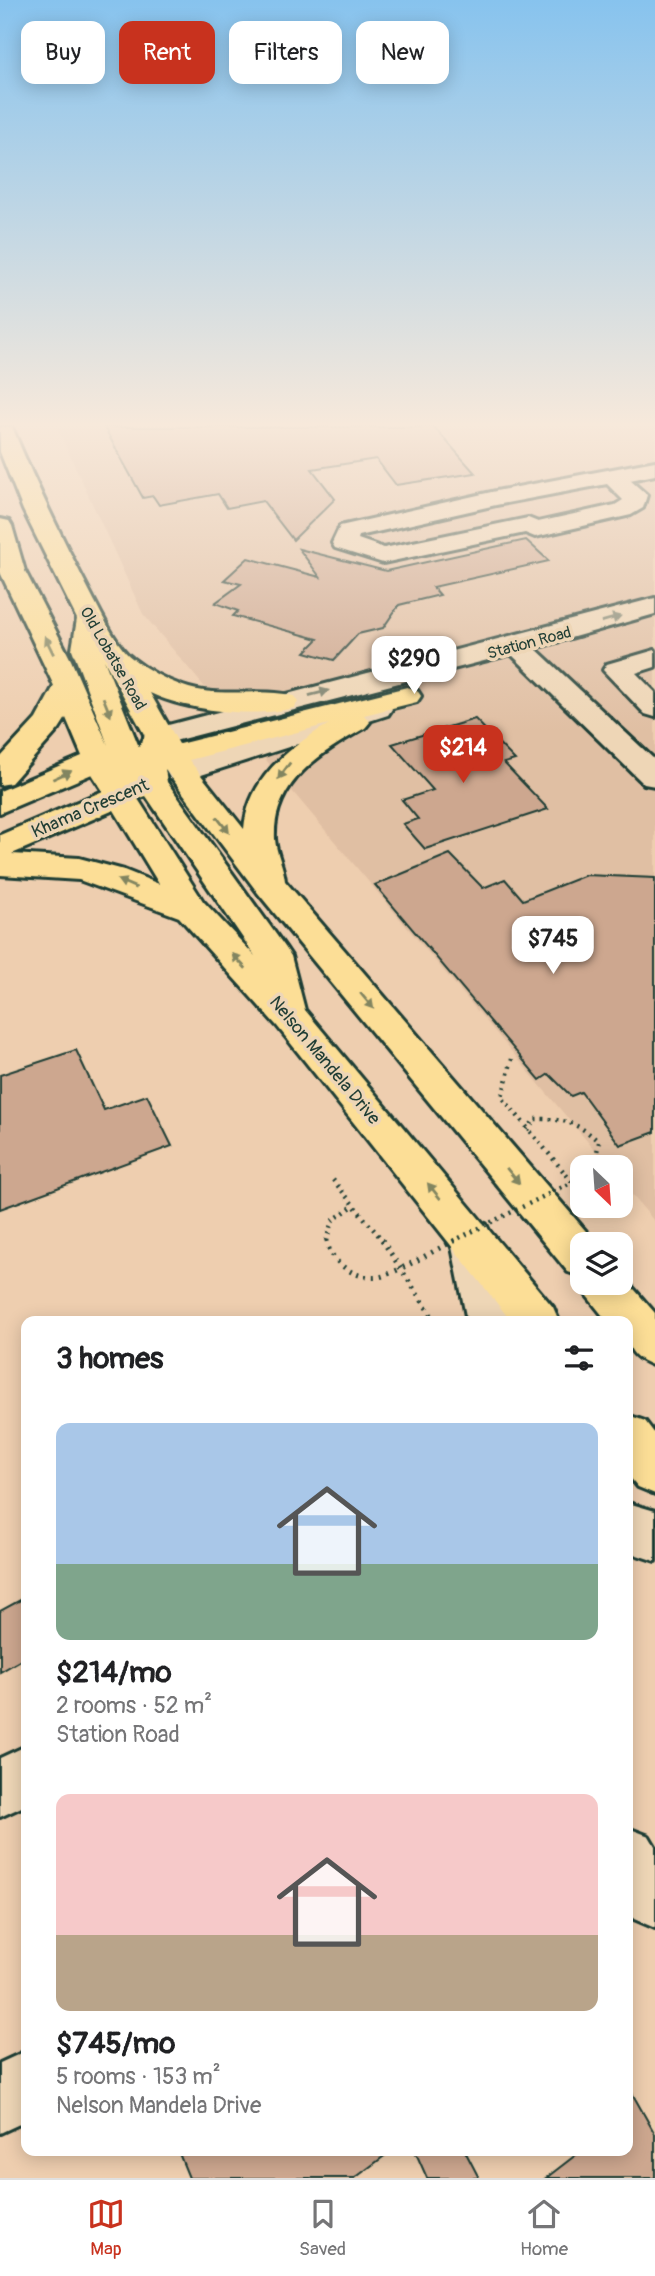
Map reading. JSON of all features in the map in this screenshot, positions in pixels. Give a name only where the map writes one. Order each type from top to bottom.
[{"type":"main road","points":[[0,529],[6,568],[68,685],[140,766],[270,885],[570,1243]]},
{"type":"main road","name":"Old Lobatse Road","points":[[44,529],[90,618],[120,663],[140,766]]},
{"type":"main road","points":[[90,618],[86,649],[140,766],[273,956],[290,1017]]},
{"type":"main road","points":[[120,663],[170,691],[201,700],[222,703],[284,702]]},
{"type":"main road","points":[[0,776],[48,723],[68,685]]},
{"type":"main road","points":[[0,803],[394,702]]},
{"type":"main road","points":[[270,885],[259,837],[264,807],[274,785],[291,761],[317,742],[394,702]]},
{"type":"main road","points":[[0,825],[140,766]]},
{"type":"main road","name":"Khama Crescent","points":[[0,847],[140,766]]},
{"type":"main road","name":"Nelson Mandela Drive","points":[[140,766],[191,909],[290,1017],[533,1316]]},
{"type":"main road","points":[[0,864],[79,869],[112,878],[191,909]]},
{"type":"main road","points":[[612,1295],[630,1316]]},
{"type":"main road","points":[[633,1320],[655,1346]]},
{"type":"main road","points":[[633,1443],[655,1471]]},
{"type":"street","points":[[358,529],[349,531],[344,543],[383,556],[523,529]]},
{"type":"street","points":[[533,529],[554,546]]},
{"type":"street","name":"Station Road","points":[[394,702],[655,606]]},
{"type":"street","name":"Station Road","points":[[140,766],[284,702],[655,626]]},
{"type":"street","points":[[527,654],[655,777]]},
{"type":"street","points":[[655,658],[617,670],[655,708]]},
{"type":"street","points":[[471,1237],[488,1316]]},
{"type":"street","points":[[633,1529],[655,1536]]},
{"type":"street","points":[[0,1789],[21,1776]]},
{"type":"street","points":[[633,1865],[655,1898]]},
{"type":"street","points":[[0,2101],[21,2086]]},
{"type":"path","points":[[512,1059],[502,1097],[570,1180]]},
{"type":"path","points":[[527,1130],[535,1119],[554,1118],[581,1124],[598,1142],[596,1155]]},
{"type":"path","points":[[333,1180],[379,1236],[432,1316]]},
{"type":"path","points":[[353,1206],[332,1221],[326,1241],[334,1261],[342,1267],[351,1272],[380,1277],[570,1183]]},
{"type":"shaded area","points":[[104,529],[655,529],[655,1222],[634,1197],[634,1155],[599,1155],[143,614]]},
{"type":"building","points":[[284,529],[305,529],[293,540]]},
{"type":"building","points":[[526,540],[549,561],[433,587],[440,595],[399,605],[383,628],[358,634],[334,660],[305,652],[318,639],[233,616],[238,611],[215,603],[241,584],[224,580],[248,558],[320,577],[299,549],[386,571]]},
{"type":"building","points":[[475,719],[515,760],[504,763],[548,809],[425,849],[403,824],[418,819],[402,800],[433,790],[392,744]]},
{"type":"building","points":[[450,854],[483,888],[505,879],[523,900],[586,875],[655,878],[655,1132],[620,1145],[581,1092],[571,1096],[549,1074],[540,1080],[375,885]]},
{"type":"building","points":[[76,1050],[104,1110],[147,1095],[172,1146],[0,1209],[0,1075]]},
{"type":"building","points":[[21,1600],[21,1660],[0,1672],[0,1611]]},
{"type":"building","points":[[633,2095],[655,2134],[655,2178],[546,2178],[575,2156],[633,2156]]},
{"type":"building","points":[[180,2156],[384,2156],[355,2178],[189,2178]]},
{"type":"building","points":[[417,2156],[468,2156],[479,2178],[427,2178]]}]
